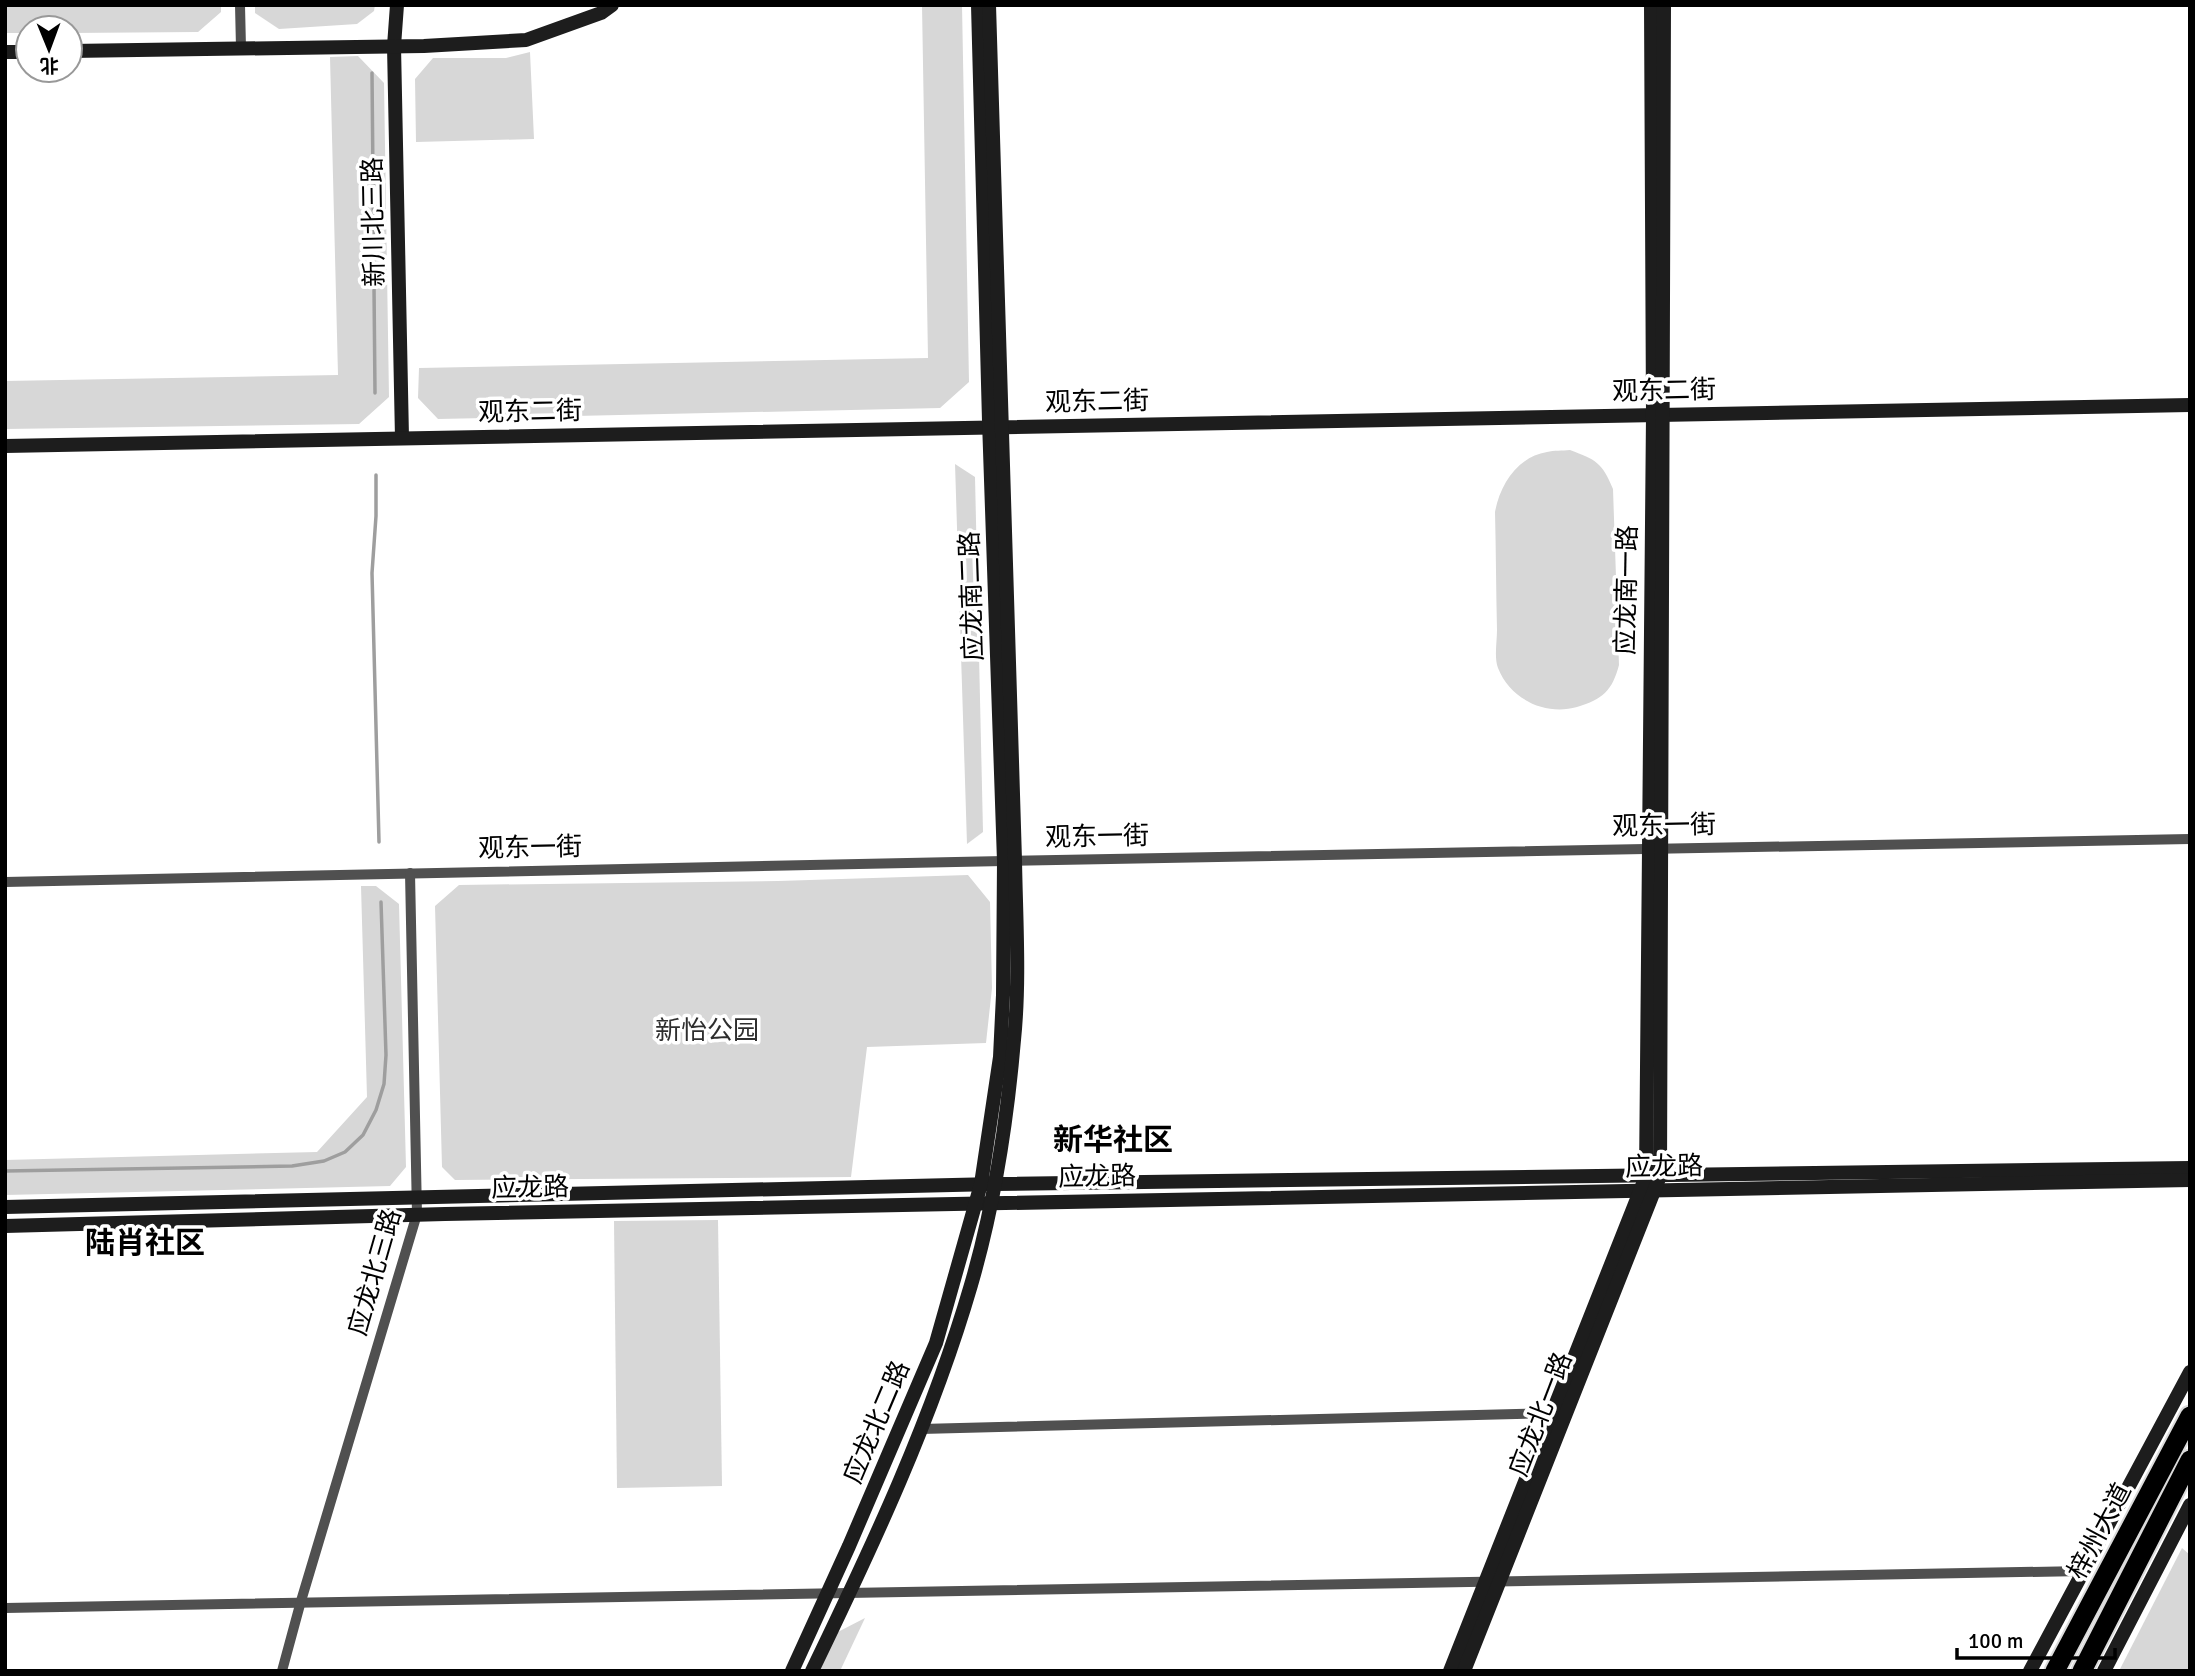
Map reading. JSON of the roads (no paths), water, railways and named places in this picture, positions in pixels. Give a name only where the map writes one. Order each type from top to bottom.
[{"type":"highway","name":"梓州大道","points":[[2055,1671],[2190,1416]]},
{"type":"highway","name":"梓州大道","points":[[2085,1671],[2112,1612],[2190,1460]]},
{"type":"street","points":[[240,5],[241,48]]},
{"type":"street","name":"新川北三路","points":[[397,5],[394,46],[402,438]]},
{"type":"street","points":[[84,51],[394,46],[526,40],[601,13],[612,5]]},
{"type":"street","name":"应龙南二路","points":[[978,5],[996,427],[1010,861],[1017,936],[1015,1038],[988,1184]]},
{"type":"street","name":"应龙南二路","points":[[989,5],[996,427]]},
{"type":"street","name":"应龙南一路","points":[[1651,5],[1658,415]]},
{"type":"street","name":"应龙南一路","points":[[1653,1176],[1658,415],[1664,5]]},
{"type":"street","name":"观东二街","points":[[5,446],[2190,405]]},
{"type":"street","name":"观东一街","points":[[5,883],[2190,839]]},
{"type":"street","name":"应龙北三路","points":[[282,1671],[300,1601],[417,1214],[410,873]]},
{"type":"street","name":"应龙路","points":[[5,1207],[988,1184],[2190,1168]]},
{"type":"street","name":"应龙北一路","points":[[1450,1671],[1493,1581],[1653,1176]]},
{"type":"street","name":"应龙路","points":[[5,1226],[417,1214],[2190,1180]]},
{"type":"street","name":"应龙北二路","points":[[792,1671],[936,1343],[988,1184]]},
{"type":"street","name":"应龙北一路","points":[[1464,1671],[1553,1413],[1648,1191]]},
{"type":"street","name":"应龙北二路","points":[[813,1671],[911,1457],[971,1284],[983,1203]]},
{"type":"street","points":[[2030,1671],[2190,1371]]},
{"type":"street","points":[[921,1429],[1553,1413]]},
{"type":"street","points":[[2104,1671],[2190,1504]]},
{"type":"street","points":[[5,1608],[2083,1571]]},
{"type":"waterway","points":[[372,73],[375,393]]},
{"type":"waterway","points":[[376,475],[372,573],[379,842]]},
{"type":"waterway","points":[[5,1171],[292,1166],[324,1161],[345,1152],[363,1135],[376,1110],[384,1084],[386,1055],[381,902]]},
{"type":"district","name":"新华社区","points":[[1113,1140]]},
{"type":"district","name":"陆肖社区","points":[[145,1243]]},
{"type":"park label","name":"新怡公园","points":[[707,1030]]}]
